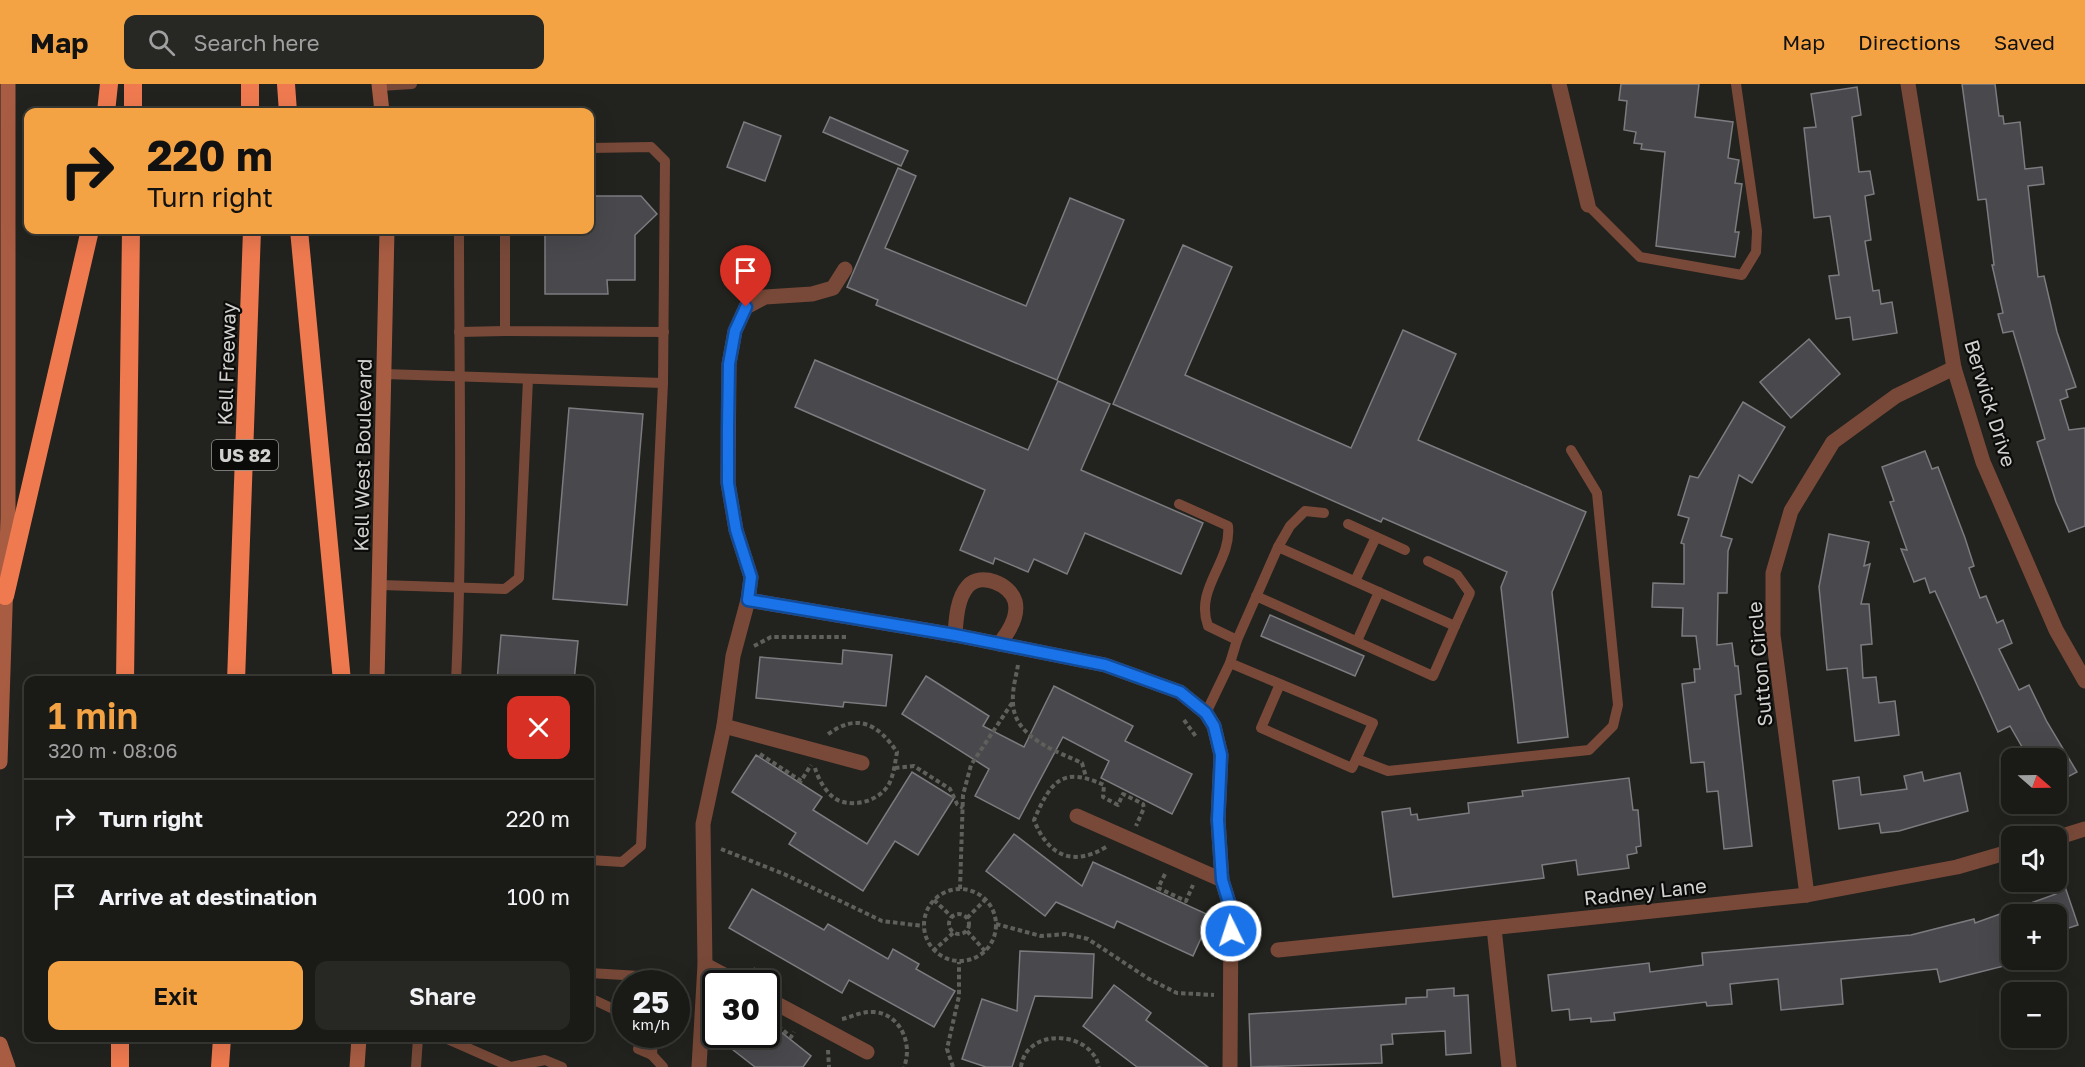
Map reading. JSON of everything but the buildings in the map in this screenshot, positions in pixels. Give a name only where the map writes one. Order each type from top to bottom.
[{"type":"highway","points":[[106,108],[109,84]]},
{"type":"highway","points":[[133,108],[134,84]]},
{"type":"highway","points":[[250,84],[250,108]]},
{"type":"highway","points":[[286,84],[288,108]]},
{"type":"highway","points":[[5,596],[89,234]]},
{"type":"highway","points":[[125,676],[131,234]]},
{"type":"highway","name":"Kell Freeway","points":[[236,676],[252,234]]},
{"type":"highway","points":[[299,234],[342,676]]},
{"type":"highway","points":[[120,1042],[120,1067]]},
{"type":"highway","points":[[220,1067],[222,1042]]},
{"type":"main road","points":[[0,762],[8,518],[8,84]]},
{"type":"main road","points":[[380,85],[382,108]]},
{"type":"main road","name":"Kell West Boulevard","points":[[377,676],[387,234]]},
{"type":"main road","points":[[357,1067],[359,1042]]},
{"type":"main road","points":[[0,1044],[8,1067]]},
{"type":"street","points":[[1559,84],[1588,205]]},
{"type":"street","name":"Berwick Drive","points":[[1908,84],[1954,368],[1983,462],[2056,630],[2085,681]]},
{"type":"street","points":[[699,1067],[705,965],[703,824],[723,726],[733,656],[748,600],[751,577],[736,530],[728,483],[729,364],[735,331],[746,307],[765,297],[812,294],[834,288],[845,269]]},
{"type":"street","name":"Sutton Circle","points":[[1807,895],[1773,635],[1773,573],[1791,511],[1833,442],[1896,396],[1954,368]]},
{"type":"street","points":[[955,635],[957,614],[967,587],[975,580],[987,579],[1009,591],[1015,600],[1009,631],[999,644]]},
{"type":"street","points":[[748,600],[955,635],[1124,671],[1180,692],[1206,713],[1214,726],[1221,755],[1218,820],[1222,880],[1231,909],[1230,1067]]},
{"type":"street","points":[[723,726],[862,763]]},
{"type":"street","points":[[1077,816],[1222,880]]},
{"type":"street","points":[[2067,835],[2085,829]]},
{"type":"street","name":"Radney Lane","points":[[1278,950],[1807,895],[1957,867],[2001,854]]},
{"type":"street","points":[[1494,928],[1509,1067]]},
{"type":"street","points":[[705,965],[714,970]]},
{"type":"street","points":[[780,1005],[867,1052]]},
{"type":"lane","points":[[380,85],[412,84]]},
{"type":"lane","points":[[1588,205],[1640,257],[1742,274],[1756,252],[1757,231],[1736,84]]},
{"type":"lane","points":[[594,148],[651,147],[665,161],[663,383],[640,846],[622,862],[594,860]]},
{"type":"lane","points":[[456,676],[460,588],[462,377],[459,332],[459,234]]},
{"type":"lane","points":[[505,234],[505,331]]},
{"type":"lane","points":[[459,332],[664,332]]},
{"type":"lane","points":[[384,374],[663,383]]},
{"type":"lane","points":[[381,585],[506,589],[519,578],[528,379]]},
{"type":"lane","points":[[1357,759],[1388,771],[1590,750],[1613,726],[1618,705],[1597,493],[1571,450]]},
{"type":"lane","points":[[1179,504],[1228,526],[1229,538],[1207,592],[1203,612],[1208,626],[1237,640]]},
{"type":"lane","points":[[1206,713],[1230,663],[1237,640],[1278,546],[1290,526],[1305,511],[1324,513]]},
{"type":"lane","points":[[1348,524],[1405,550]]},
{"type":"lane","points":[[1355,581],[1376,537]]},
{"type":"lane","points":[[1278,546],[1455,626]]},
{"type":"lane","points":[[1256,596],[1433,676],[1470,593],[1457,575],[1428,561]]},
{"type":"lane","points":[[1357,641],[1379,592]]},
{"type":"lane","points":[[1230,663],[1373,723],[1352,768],[1261,728],[1280,684]]},
{"type":"lane","points":[[594,973],[612,974]]},
{"type":"lane","points":[[594,1000],[612,1008]]},
{"type":"lane","points":[[416,1067],[418,1042]]},
{"type":"lane","points":[[452,1042],[511,1067],[545,1060],[562,1067]]},
{"type":"lane","points":[[652,1048],[652,1055]]},
{"type":"lane","points":[[638,1049],[652,1055],[663,1067]]},
{"type":"path","points":[[751,648],[771,637],[855,637]]},
{"type":"path","points":[[1006,661],[1029,664]]},
{"type":"path","points":[[960,889],[963,808],[971,765],[1012,703],[1018,663]]},
{"type":"path","points":[[1012,703],[1017,718],[1027,733],[1046,746],[1082,763],[1086,777]]},
{"type":"path","points":[[1178,713],[1199,741]]},
{"type":"path","points":[[895,768],[914,766],[950,789],[957,804],[963,808]]},
{"type":"path","points":[[720,839],[720,860]]},
{"type":"path","points":[[720,849],[784,874],[882,921],[923,926]]},
{"type":"path","points":[[960,889],[974,892],[986,900],[993,911],[996,924],[995,934],[985,951],[977,957],[959,962],[941,957],[933,951],[926,939],[923,926],[926,912],[934,900],[946,892],[960,889]]},
{"type":"path","points":[[934,900],[952,917]]},
{"type":"path","points":[[967,918],[986,900]]},
{"type":"path","points":[[967,918],[957,914],[952,917],[949,928],[958,935],[967,932]]},
{"type":"path","points":[[967,918],[969,922],[967,932]]},
{"type":"path","points":[[996,924],[1041,936],[1066,934],[1088,939],[1149,979],[1177,993],[1214,995]]},
{"type":"path","points":[[967,932],[985,951]]},
{"type":"path","points":[[933,951],[953,933]]},
{"type":"path","points":[[953,1067],[947,1049],[959,996],[959,962]]},
{"type":"path","points":[[749,967],[754,970]]},
{"type":"path","points":[[1214,989],[1215,1005]]},
{"type":"path","points":[[839,1019],[858,1013],[877,1012],[889,1017],[904,1032],[907,1048],[904,1067]]},
{"type":"path","points":[[1021,1067],[1028,1051],[1039,1042],[1057,1037],[1076,1040],[1090,1050],[1099,1067]]},
{"type":"route","points":[[746,307],[735,331],[729,364],[728,483],[736,530],[751,577],[748,600],[955,635],[1105,665],[1180,692],[1206,713],[1214,726],[1221,755],[1218,820],[1222,880],[1231,909],[1231,931]]}]
